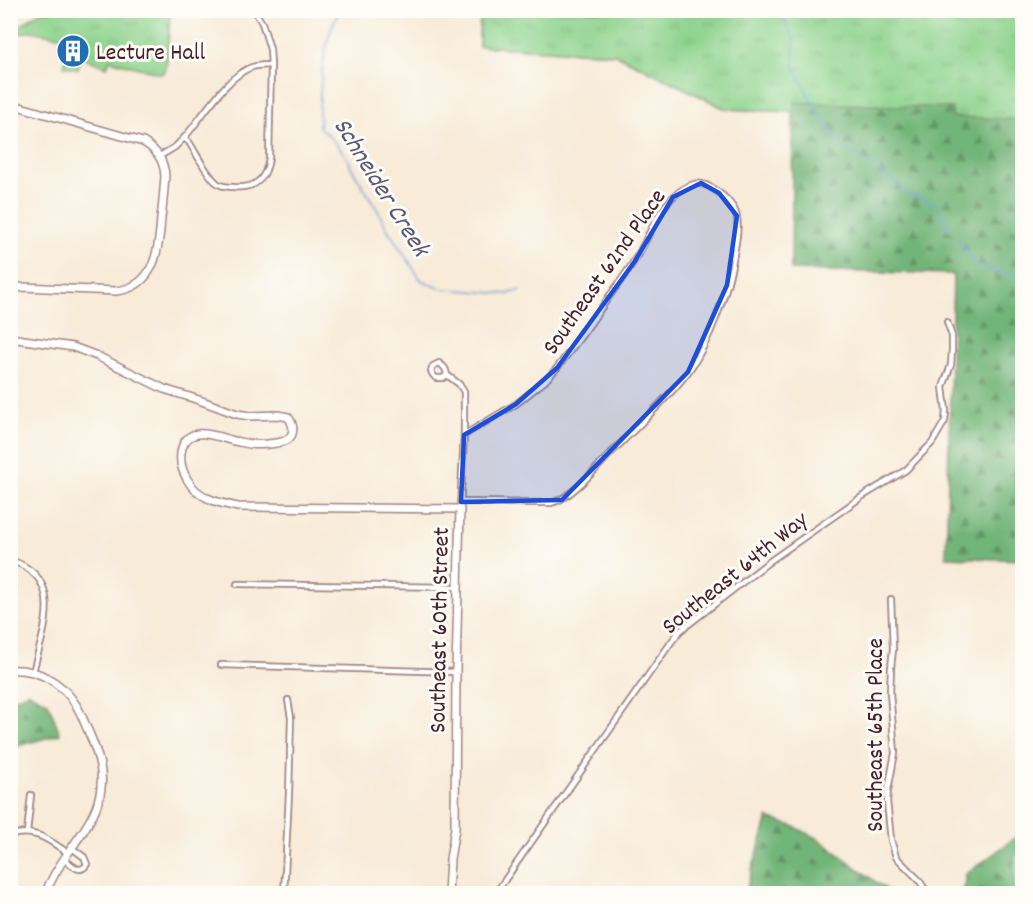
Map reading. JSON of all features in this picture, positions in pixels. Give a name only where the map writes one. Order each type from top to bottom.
[{"type":"street","points":[[184,138],[213,178],[221,185],[249,187],[264,176],[268,165],[271,65],[269,41],[254,10]]},
{"type":"street","points":[[160,156],[184,138],[234,78],[254,66],[271,65]]},
{"type":"street","points":[[10,104],[143,142],[155,150],[165,168],[158,251],[151,269],[140,281],[122,290],[23,287],[10,289]]},
{"type":"street","name":"Southeast 62nd Place","points":[[461,506],[551,503],[562,500],[662,403],[688,372],[701,351],[728,285],[735,247],[737,216],[731,205],[711,187],[701,183],[673,197],[635,261],[557,368],[545,381],[516,404],[464,435]]},
{"type":"street","name":"Southeast 64th Way","points":[[495,894],[672,641],[770,561],[862,496],[906,470],[932,443],[945,421],[943,387],[951,365],[952,350],[952,336],[947,321]]},
{"type":"street","points":[[10,338],[73,347],[97,356],[164,390],[237,414],[284,416],[291,420],[291,435],[285,441],[272,444],[241,443],[211,435],[196,434],[188,437],[180,464],[193,488],[208,499],[238,507],[461,506]]},
{"type":"street","name":"Southeast 60th Street","points":[[447,375],[459,384],[464,392],[456,672],[455,828],[448,894]]},
{"type":"street","points":[[10,560],[33,572],[44,589],[47,600],[46,617],[33,672]]},
{"type":"street","points":[[237,584],[458,587]]},
{"type":"street","name":"Southeast 65th Place","points":[[891,599],[893,649],[890,693],[895,753],[887,801],[891,840],[898,860],[916,876],[928,894]]},
{"type":"street","points":[[221,665],[456,672]]},
{"type":"street","points":[[10,670],[33,672],[53,681],[69,695],[77,706],[100,760],[102,785],[98,803],[88,825],[54,875],[45,894]]},
{"type":"street","points":[[284,894],[291,718],[288,700]]},
{"type":"street","points":[[27,833],[31,795]]},
{"type":"street","points":[[10,835],[27,833],[45,838],[68,853]]},
{"type":"highlighted area","points":[[701,183],[719,193],[737,216],[727,285],[688,372],[562,500],[461,502],[464,435],[516,404],[557,368],[635,261],[673,197]]},
{"type":"green space","points":[[41,11],[170,11],[167,63],[163,73],[110,60],[107,67],[81,57],[78,69],[64,66],[69,38],[30,31],[19,34],[17,28]]},
{"type":"green space","points":[[480,11],[1022,11],[1022,560],[946,557],[953,276],[951,274],[791,270],[793,112],[726,109],[615,54],[479,46]]},
{"type":"green space","points":[[480,11],[1022,11],[1022,119],[953,117],[952,108],[795,102],[794,112],[726,109],[615,54],[479,46]]},
{"type":"green space","points":[[28,692],[48,702],[60,734],[11,748],[11,700]]},
{"type":"green space","points":[[768,818],[795,827],[817,838],[891,893],[745,893]]},
{"type":"green space","points":[[1022,830],[1022,893],[958,894],[965,886],[965,875],[1011,841]]},
{"type":"green space","points":[[1014,853],[1022,854],[1022,893],[1013,893]]},
{"type":"waterway","name":"Schneider Creek","points":[[341,10],[335,20],[324,60],[320,89],[319,127],[346,157],[386,227],[421,280],[439,288],[457,290],[508,294],[521,290]]},
{"type":"waterway","points":[[780,10],[794,39],[794,67],[818,113],[844,147],[909,194],[938,205],[949,230]]},
{"type":"waterway","points":[[959,239],[975,265],[1014,275],[1022,284]]},
{"type":"place","name":"Lecture Hall","points":[[73,51]]}]
